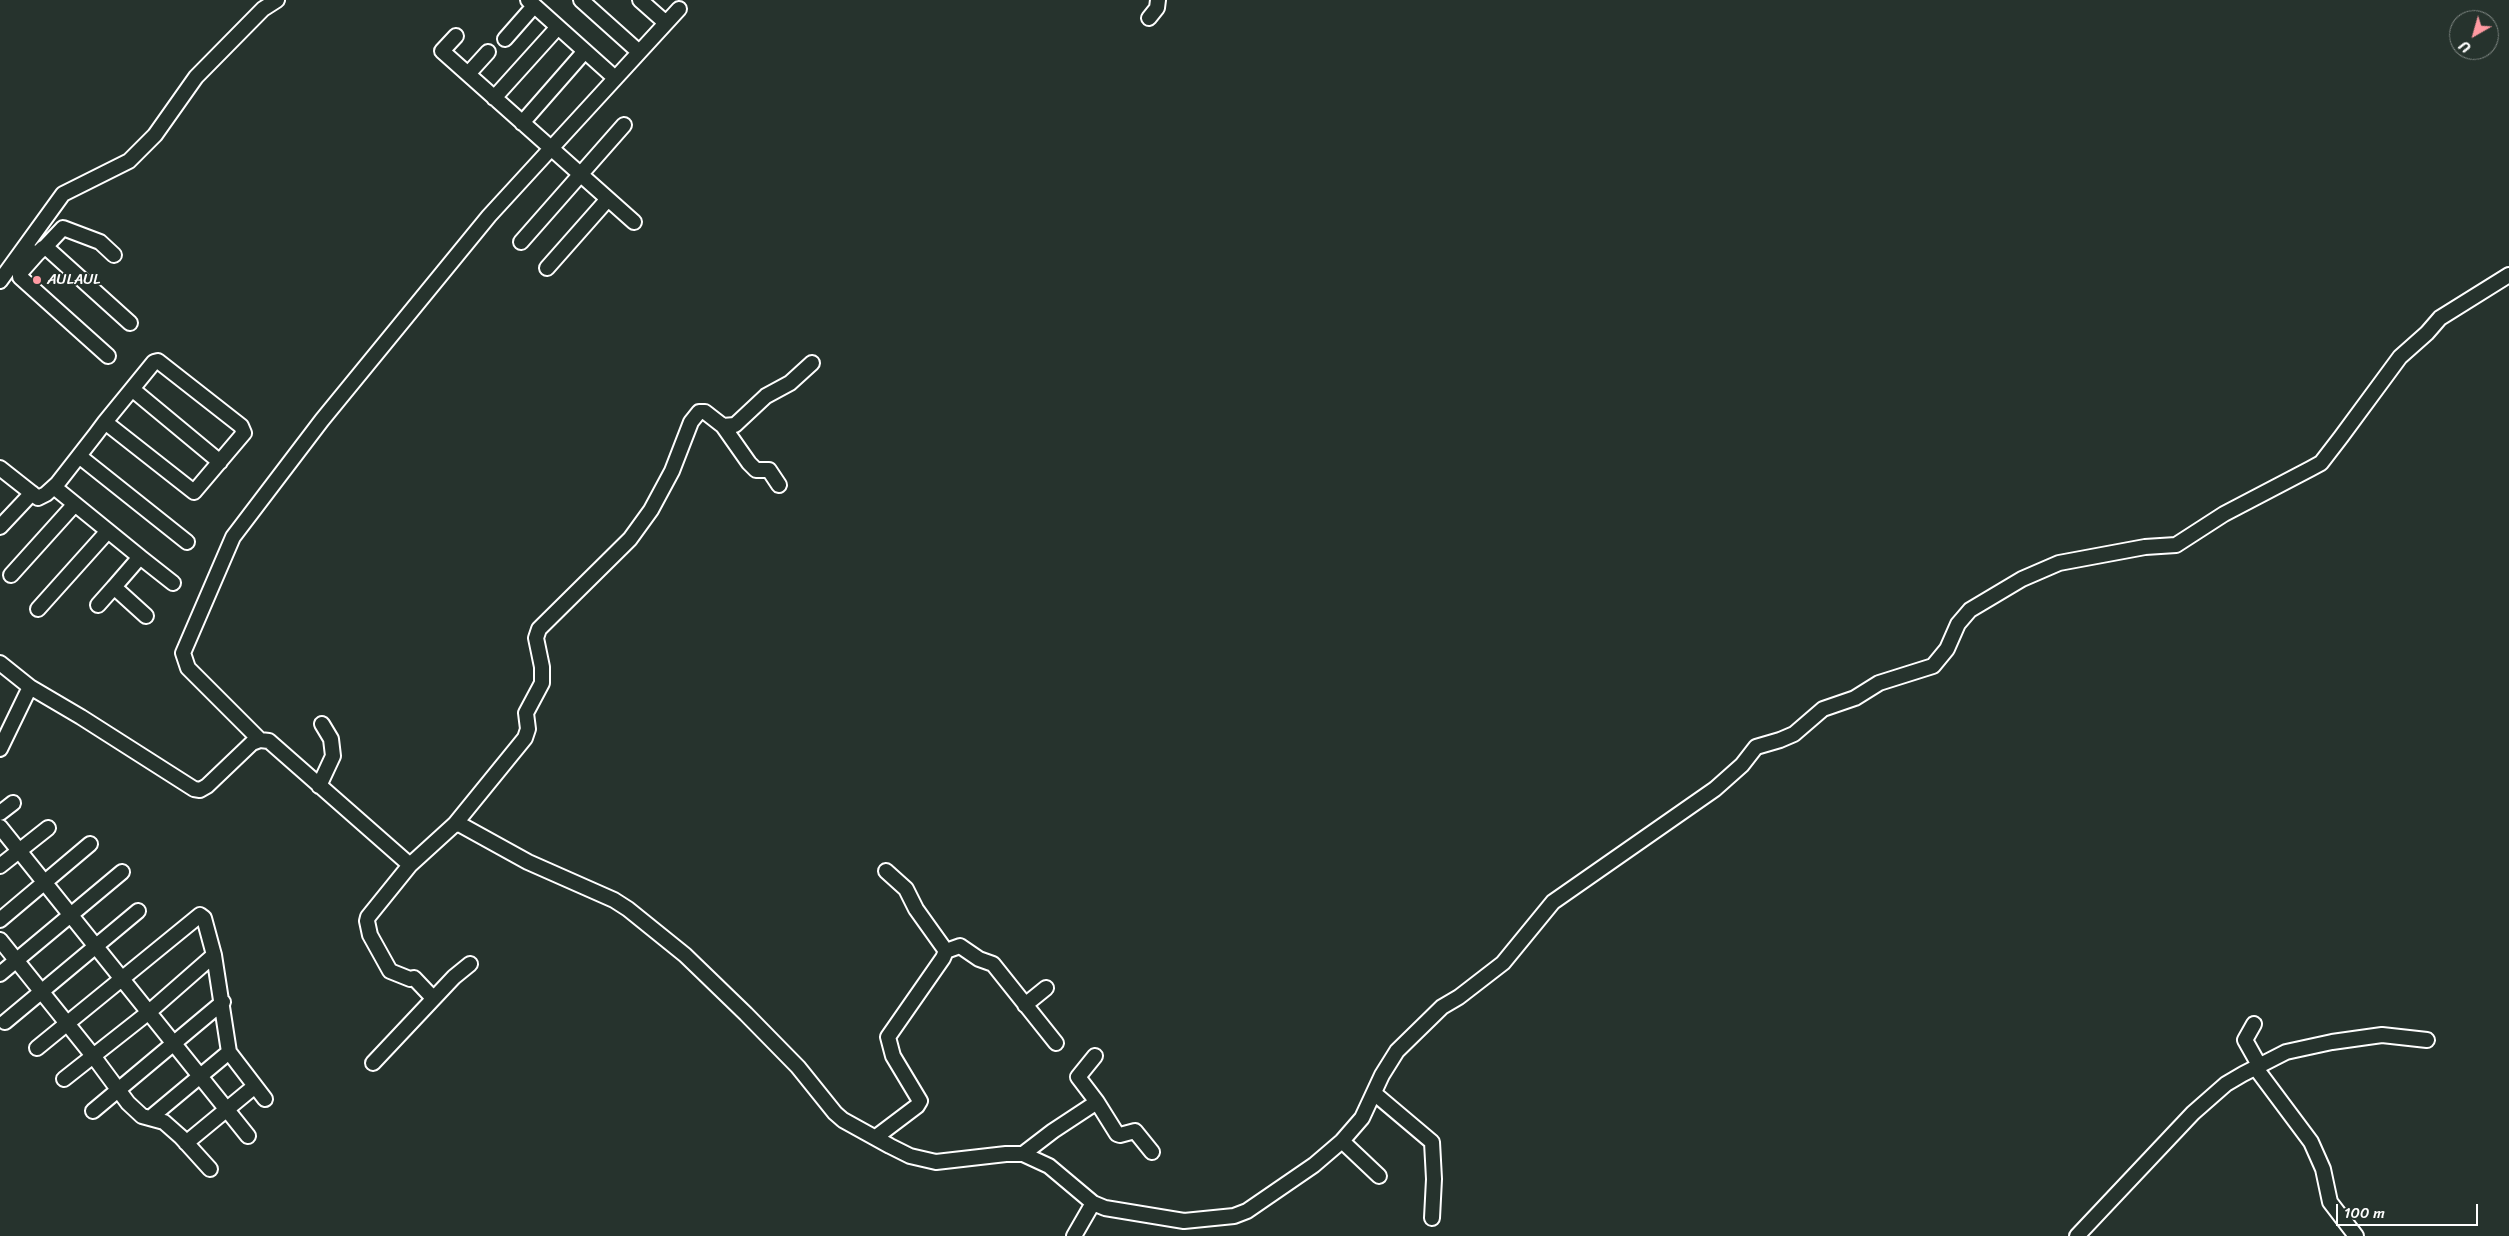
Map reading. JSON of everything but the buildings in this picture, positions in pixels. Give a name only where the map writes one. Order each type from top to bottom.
[{"type":"street","points":[[108,356],[20,277],[20,273],[36,250],[63,194],[129,162],[155,135],[196,77],[263,8],[277,0]]},
{"type":"street","points":[[581,0],[639,52]]},
{"type":"street","points":[[640,0],[666,23]]},
{"type":"street","points":[[1149,18],[1157,8],[1158,0]]},
{"type":"street","points":[[505,39],[531,3],[615,78]]},
{"type":"street","points":[[410,866],[269,742],[260,740],[188,668],[183,653],[233,537],[398,325],[489,216],[679,9]]},
{"type":"street","points":[[494,98],[558,26]]},
{"type":"street","points":[[456,36],[442,51],[634,222]]},
{"type":"street","points":[[522,123],[585,51]]},
{"type":"street","points":[[468,74],[488,52]]},
{"type":"street","points":[[521,242],[624,125]]},
{"type":"street","points":[[547,268],[608,199]]},
{"type":"street","points":[[0,282],[62,228],[100,242],[114,255]]},
{"type":"street","points":[[36,250],[130,323]]},
{"type":"street","points":[[455,824],[461,825],[528,862],[628,908],[685,955],[746,1014],[798,1067],[835,1113],[843,1120],[910,1156],[936,1162],[1006,1154],[1023,1154],[1049,1166],[1093,1203],[1105,1208],[1184,1221],[1234,1216],[1247,1211],[1314,1165],[1342,1141],[1362,1118],[1397,1051],[1442,1007],[1459,997],[1503,963],[1553,902],[1715,789],[1742,765],[1756,746],[1780,740],[1794,734],[1823,710],[1855,698],[1879,684],[1933,666],[1947,649],[1958,624],[1970,610],[2022,579],[2060,562],[2136,549],[2176,545],[2224,514],[2316,466],[2341,437],[2388,371],[2440,318],[2509,275]]},
{"type":"street","points":[[0,468],[38,498],[54,487],[105,422],[154,362],[161,362],[241,426],[244,433],[243,437],[197,491],[193,492],[105,422]]},
{"type":"street","points":[[724,426],[735,425],[766,396],[790,383],[812,363]]},
{"type":"street","points":[[132,389],[220,462]]},
{"type":"street","points":[[433,998],[414,978],[390,971],[370,935],[367,922],[368,917],[410,866],[455,824],[525,738],[528,729],[526,712],[542,683],[542,667],[536,638],[539,629],[630,539],[651,510],[672,471],[690,422],[699,412],[705,412],[724,426],[749,463],[756,470],[769,470],[779,485]]},
{"type":"street","points":[[79,456],[187,542]]},
{"type":"street","points":[[54,487],[173,582]]},
{"type":"street","points":[[0,527],[32,493]]},
{"type":"street","points":[[12,575],[75,504]]},
{"type":"street","points":[[38,609],[108,531]]},
{"type":"street","points":[[98,605],[140,557]]},
{"type":"street","points":[[114,587],[146,616]]},
{"type":"street","points":[[1,665],[30,687],[194,789],[200,790],[206,786],[252,743],[260,740]]},
{"type":"street","points":[[0,749],[30,687]]},
{"type":"street","points":[[319,786],[333,756],[331,739],[322,724]]},
{"type":"street","points":[[0,814],[13,803]]},
{"type":"street","points":[[0,827],[248,1136]]},
{"type":"street","points":[[0,866],[48,828]]},
{"type":"street","points":[[0,920],[90,844]]},
{"type":"street","points":[[886,871],[906,889],[916,909],[946,951]]},
{"type":"street","points":[[0,974],[122,872]]},
{"type":"street","points":[[5,1022],[138,911]]},
{"type":"street","points":[[36,1048],[122,979],[197,915],[204,918],[214,955],[223,1002],[229,1052],[265,1099]]},
{"type":"street","points":[[0,940],[94,1057],[118,1092],[136,1113],[164,1122],[210,1169]]},
{"type":"street","points":[[876,1137],[917,1106],[920,1101],[893,1056],[888,1037],[946,951],[960,946],[979,959],[993,964],[1056,1043]]},
{"type":"street","points":[[64,1079],[149,1012],[214,955]]},
{"type":"street","points":[[373,1062],[433,998],[470,964]]},
{"type":"street","points":[[1025,1005],[1046,988]]},
{"type":"street","points":[[93,1111],[118,1092],[223,1002]]},
{"type":"street","points":[[2254,1024],[2245,1040],[2257,1066],[2311,1142],[2323,1169],[2325,1190],[2330,1202],[2355,1236]]},
{"type":"street","points":[[2077,1236],[2193,1114],[2226,1084],[2257,1066],[2286,1052],[2332,1042],[2382,1035],[2428,1040]]},
{"type":"street","points":[[150,1118],[199,1075],[229,1052]]},
{"type":"street","points":[[1096,1056],[1080,1072],[1078,1077],[1097,1102],[1117,1134],[1135,1131],[1152,1152]]},
{"type":"street","points":[[186,1143],[255,1086]]},
{"type":"street","points":[[1374,1093],[1432,1142],[1434,1179],[1432,1218]]},
{"type":"street","points":[[1023,1154],[1053,1131],[1097,1102]]},
{"type":"street","points":[[1342,1141],[1379,1176]]},
{"type":"street","points":[[1074,1236],[1093,1203]]},
{"type":"place","name":"AULAUL","points":[[37,280]]}]
